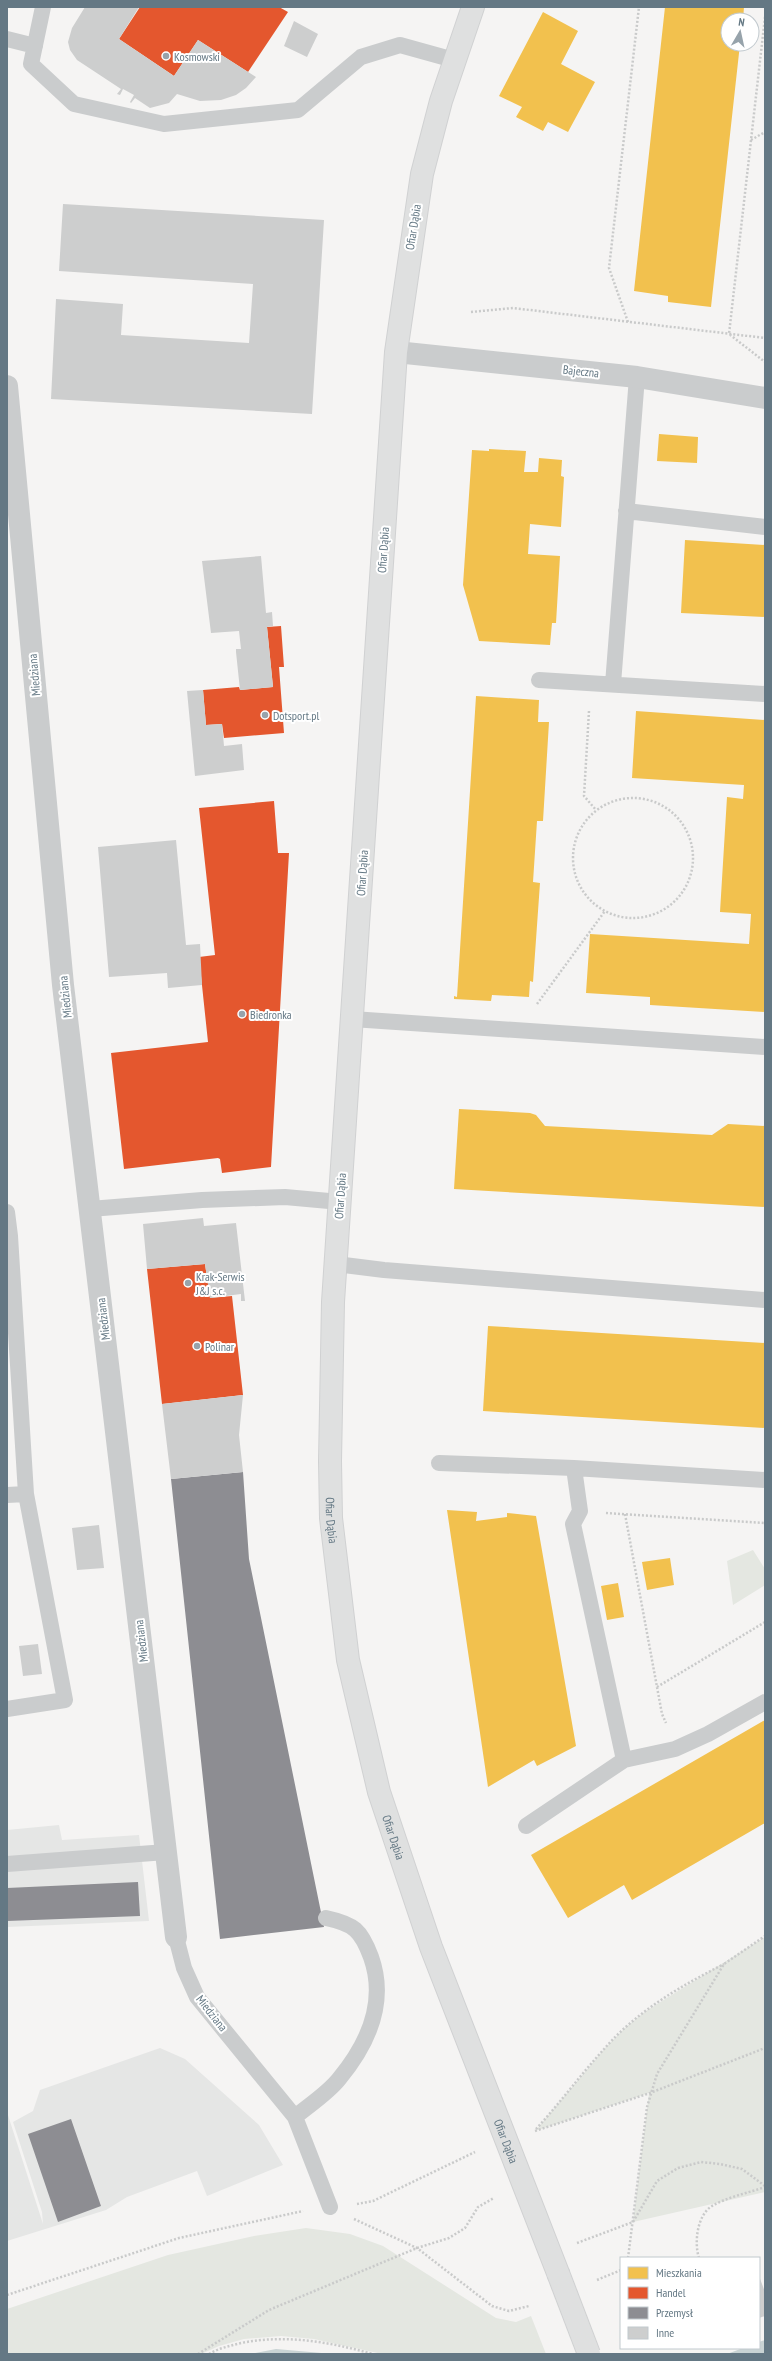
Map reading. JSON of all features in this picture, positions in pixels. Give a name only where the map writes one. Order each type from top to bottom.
[{"type":"street","name":"Ofiar Dąbia","points":[[473,7],[454,60],[422,174],[396,352],[336,1264],[330,1461],[331,1518],[348,1660],[379,1792],[431,1947],[589,2354]]},
{"type":"street","name":"Bajeczna","points":[[396,352],[637,377],[765,398]]},
{"type":"street","name":"Miedziana","points":[[7,386],[64,985],[176,1937]]},
{"type":"lane","points":[[43,7],[31,64],[74,104],[164,124],[298,110],[360,57],[400,45],[454,60]]},
{"type":"lane","points":[[7,39],[34,46]]},
{"type":"lane","points":[[613,684],[637,377]]},
{"type":"lane","points":[[626,511],[765,527]]},
{"type":"lane","points":[[539,680],[765,694]]},
{"type":"lane","points":[[352,1019],[765,1047]]},
{"type":"lane","points":[[90,1208],[202,1200],[285,1197],[340,1202]]},
{"type":"lane","points":[[7,1212],[26,1494],[65,1700],[7,1709]]},
{"type":"lane","points":[[336,1264],[384,1270],[765,1300]]},
{"type":"lane","points":[[439,1463],[574,1468],[765,1480]]},
{"type":"lane","points":[[574,1468],[580,1511],[573,1524],[624,1760]]},
{"type":"lane","points":[[7,1495],[26,1494]]},
{"type":"lane","points":[[526,1826],[624,1760],[675,1749],[708,1734],[765,1702]]},
{"type":"lane","points":[[7,1864],[166,1852]]},
{"type":"lane","points":[[295,2117],[338,2080],[362,2047],[375,2016],[378,1988],[375,1969],[365,1941],[357,1929],[346,1922],[326,1918]]},
{"type":"lane","name":"Miedziana","points":[[176,1937],[184,1968],[197,1996],[295,2117],[330,2207]]},
{"type":"path","points":[[628,322],[609,268],[639,7]]},
{"type":"path","points":[[729,334],[765,17]]},
{"type":"path","points":[[751,140],[765,132]]},
{"type":"path","points":[[471,312],[513,308],[765,338]]},
{"type":"path","points":[[729,334],[765,362]]},
{"type":"path","points":[[591,683],[584,796],[596,810]]},
{"type":"path","points":[[632,798],[651,800],[669,809],[682,823],[688,835],[693,860],[689,880],[678,897],[663,910],[644,917],[624,917],[605,911],[589,899],[578,882],[573,864],[574,843],[582,825],[596,810],[613,801],[632,798]]},
{"type":"path","points":[[517,1030],[605,911]]},
{"type":"path","points":[[580,1511],[765,1523]]},
{"type":"path","points":[[625,1514],[662,1714],[675,1749]]},
{"type":"path","points":[[657,1687],[765,1622]]},
{"type":"path","points":[[535,2131],[566,2097],[605,2048],[626,2027],[646,2011],[684,1986],[724,1964],[765,1936]]},
{"type":"path","points":[[628,2257],[650,2093],[657,2074],[724,1964]]},
{"type":"path","points":[[506,2142],[650,2093],[765,2048]]},
{"type":"path","points":[[330,2207],[373,2201],[475,2152]]},
{"type":"path","points":[[579,2242],[633,2222],[657,2181],[678,2168],[701,2162],[720,2164],[742,2169],[765,2186]]},
{"type":"path","points":[[699,2257],[697,2250],[698,2228],[711,2207],[765,2186]]},
{"type":"path","points":[[198,2354],[268,2310],[417,2248],[450,2238],[465,2228],[478,2207],[494,2198]]},
{"type":"path","points":[[330,2207],[417,2248],[492,2306],[509,2312],[529,2306]]},
{"type":"path","points":[[7,2295],[179,2238],[299,2211]]},
{"type":"path","points":[[597,2280],[620,2270]]},
{"type":"path","points":[[209,2354],[218,2348],[248,2342],[282,2338],[316,2341],[373,2354]]},
{"type":"shaded area","points":[[753,1550],[765,1569],[765,1585],[733,1605],[727,1561]]},
{"type":"shaded area","points":[[59,1825],[62,1840],[139,1835],[149,1921],[7,1927],[7,1830]]},
{"type":"shaded area","points":[[765,1937],[765,2192],[633,2222],[649,2093],[535,2131],[606,2047],[626,2027],[646,2011]]},
{"type":"shaded area","points":[[160,2048],[185,2059],[259,2125],[283,2165],[207,2196],[197,2171],[127,2197],[106,2210],[7,2241],[7,2112],[43,2224],[42,2212],[13,2122],[33,2111],[40,2090]]},
{"type":"shaded area","points":[[306,2228],[350,2234],[383,2246],[496,2318],[516,2322],[531,2316],[546,2354],[382,2354],[314,2339],[281,2336],[244,2339],[219,2346],[201,2354],[7,2354],[7,2309],[168,2255],[254,2236]]},
{"type":"shaded area","points":[[765,2340],[765,2354],[727,2354],[740,2349],[760,2349],[760,2342]]},
{"type":"shaded area","points":[[276,2349],[333,2354],[250,2354]]},
{"type":"building: Mieszkania","points":[[665,7],[744,7],[744,12],[720,12],[720,52],[739,52],[711,307],[668,302],[668,296],[634,291]]},
{"type":"building: Mieszkania","points":[[543,12],[578,31],[561,64],[595,82],[568,132],[548,122],[543,131],[516,117],[522,107],[499,96]]},
{"type":"building: Mieszkania","points":[[659,434],[698,437],[697,463],[657,461]]},
{"type":"building: Mieszkania","points":[[489,449],[526,451],[524,472],[538,472],[539,458],[562,460],[561,476],[564,477],[561,527],[530,524],[528,554],[560,556],[556,623],[552,623],[550,645],[479,641],[463,585],[472,450],[489,451]]},
{"type":"building: Mieszkania","points":[[685,540],[765,545],[765,617],[681,613]]},
{"type":"building: Mieszkania","points":[[476,696],[539,700],[538,722],[549,722],[543,821],[537,821],[533,882],[540,883],[533,982],[530,981],[529,997],[492,995],[491,1001],[454,999],[454,996],[457,997]]},
{"type":"building: Mieszkania","points":[[636,711],[765,720],[765,1012],[650,1005],[650,997],[586,993],[590,934],[749,944],[751,914],[720,912],[727,797],[743,799],[744,785],[632,778]]},
{"type":"building: Mieszkania","points":[[459,1109],[530,1113],[536,1115],[545,1126],[712,1135],[728,1124],[765,1126],[765,1207],[454,1189]]},
{"type":"building: Mieszkania","points":[[488,1326],[765,1343],[765,1428],[483,1411]]},
{"type":"building: Mieszkania","points":[[447,1510],[477,1512],[476,1521],[507,1517],[507,1513],[536,1516],[576,1746],[537,1766],[534,1760],[488,1787]]},
{"type":"building: Mieszkania","points":[[670,1558],[674,1585],[647,1590],[642,1562]]},
{"type":"building: Mieszkania","points":[[618,1583],[624,1617],[607,1620],[601,1586]]},
{"type":"building: Mieszkania","points":[[765,1720],[765,1823],[632,1900],[624,1885],[568,1918],[531,1855]]},
{"type":"building: Handel","name":"Kosmowski","points":[[140,7],[279,7],[288,12],[248,72],[198,40],[174,76],[119,39]]},
{"type":"building: Handel","points":[[281,626],[284,667],[279,667],[284,733],[224,738],[222,724],[206,725],[203,690],[239,687],[240,690],[273,687],[267,627]]},
{"type":"building: Handel","name":"Biedronka","points":[[274,801],[278,853],[289,853],[271,1167],[222,1173],[220,1159],[218,1158],[124,1169],[111,1053],[208,1042],[199,957],[215,955],[199,808]]},
{"type":"building: Handel","name":"Polinar","points":[[205,1264],[210,1298],[232,1296],[243,1395],[162,1404],[147,1269]]},
{"type":"building: Przemysł","points":[[243,1472],[249,1559],[324,1927],[220,1939],[171,1479]]},
{"type":"building: Przemysł","points":[[138,1882],[140,1916],[7,1921],[7,1888]]},
{"type":"building: Przemysł","points":[[71,2119],[101,2206],[58,2222],[28,2134]]},
{"type":"building: Inne","points":[[85,7],[139,7],[119,39],[174,76],[198,40],[256,77],[246,88],[236,95],[221,100],[200,101],[177,94],[169,103],[150,108],[135,98],[131,103],[130,102],[134,95],[123,89],[120,95],[117,94],[121,89],[77,60],[70,50],[68,42],[72,28]]},
{"type":"building: Inne","points":[[294,21],[318,34],[307,57],[284,46]]},
{"type":"building: Inne","points":[[63,204],[324,220],[312,414],[51,399],[56,299],[123,304],[121,335],[249,343],[253,284],[59,271]]},
{"type":"building: Inne","points":[[261,556],[266,613],[272,612],[273,626],[267,627],[273,687],[240,690],[236,652],[236,649],[241,649],[239,631],[211,633],[202,561]]},
{"type":"building: Inne","points":[[203,690],[206,725],[222,724],[224,746],[242,744],[244,770],[195,776],[187,691]]},
{"type":"building: Inne","points":[[176,840],[186,945],[200,944],[202,985],[168,988],[167,973],[109,977],[98,847]]},
{"type":"building: Inne","points":[[203,1218],[204,1226],[236,1223],[245,1301],[241,1301],[241,1294],[210,1298],[205,1264],[147,1269],[143,1224]]},
{"type":"building: Inne","points":[[243,1395],[239,1435],[243,1472],[171,1479],[162,1404]]},
{"type":"building: Inne","points":[[99,1525],[104,1568],[77,1570],[72,1528]]},
{"type":"building: Inne","points":[[38,1644],[42,1674],[23,1676],[19,1646]]},
{"type":"building: Inne","points":[[760,2279],[765,2292],[765,2316],[760,2318]]},
{"type":"place","name":"Kosmowski","points":[[166,56]]},
{"type":"place","name":"Dotsport.pl","points":[[265,715]]},
{"type":"place","name":"Biedronka","points":[[242,1014]]},
{"type":"place","name":"Krak-Serwis J&J s.c.","points":[[188,1283]]},
{"type":"place","name":"Polinar","points":[[197,1346]]}]
